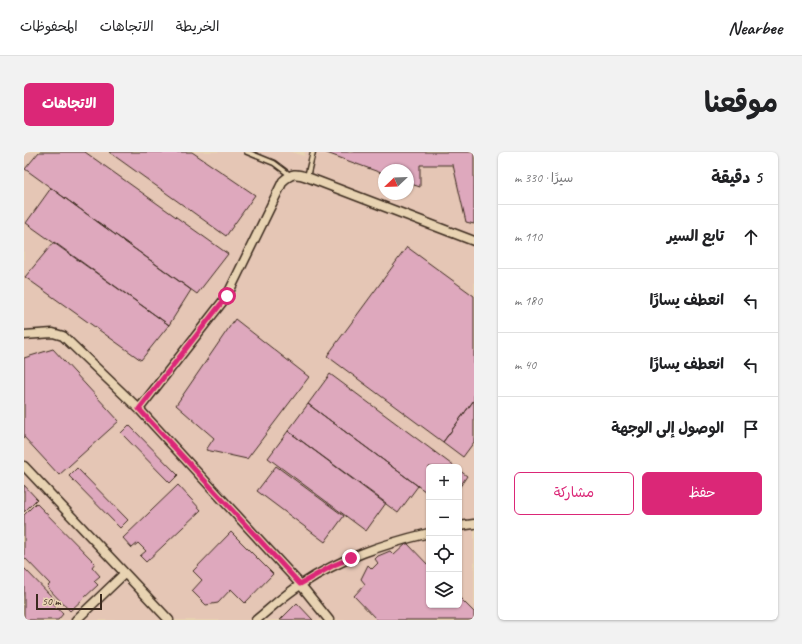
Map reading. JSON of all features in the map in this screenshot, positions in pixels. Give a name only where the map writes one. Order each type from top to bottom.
[{"type":"street","points":[[139,409],[227,296],[283,181],[290,175],[297,173],[307,176],[474,241]]},
{"type":"street","points":[[24,335],[53,333],[63,336],[139,409],[300,584],[329,620]]},
{"type":"street","points":[[24,466],[124,574],[169,620]]},
{"type":"street","points":[[462,526],[474,524]]},
{"type":"street","points":[[256,620],[300,584],[334,565],[369,550],[426,534]]},
{"type":"street","points":[[76,620],[124,574]]},
{"type":"lane","points":[[247,152],[274,162],[290,175]]},
{"type":"lane","points":[[307,176],[313,152]]},
{"type":"shaded area","points":[[24,152],[291,152],[304,156],[305,152],[474,152],[474,620],[24,620]]},
{"type":"building","points":[[39,152],[85,152],[228,254],[197,294],[25,169]]},
{"type":"building","points":[[109,152],[192,152],[255,195],[226,236]]},
{"type":"building","points":[[324,152],[474,152],[474,224],[466,222],[453,165],[420,165],[420,187],[414,185],[414,164],[378,164],[378,172]]},
{"type":"building","points":[[51,188],[191,290],[169,325],[26,223]]},
{"type":"building","points":[[54,242],[169,325],[141,360],[25,277]]},
{"type":"building","points":[[407,247],[474,296],[474,400],[443,442],[327,356]]},
{"type":"building","points":[[235,319],[309,377],[247,459],[206,450],[214,438],[176,405]]},
{"type":"building","points":[[53,349],[119,421],[59,475],[24,437],[24,358]]},
{"type":"building","points":[[330,374],[451,464],[426,464],[426,492],[308,404]]},
{"type":"building","points":[[474,400],[474,442],[463,457],[443,442]]},
{"type":"building","points":[[308,404],[418,486],[398,513],[288,431]]},
{"type":"building","points":[[129,425],[178,475],[170,483],[121,433]]},
{"type":"building","points":[[288,431],[386,503],[366,531],[268,458]]},
{"type":"building","points":[[276,466],[344,516],[325,542],[257,491]]},
{"type":"building","points":[[77,468],[128,520],[120,528],[69,476]]},
{"type":"building","points":[[462,472],[467,476],[462,484]]},
{"type":"building","points":[[24,485],[37,499],[24,512]]},
{"type":"building","points":[[178,485],[201,510],[146,562],[140,556],[146,551],[138,543],[132,548],[123,538]]},
{"type":"building","points":[[36,503],[95,563],[92,567],[100,576],[94,581],[98,585],[70,611],[47,587],[50,584],[24,557],[24,515]]},
{"type":"building","points":[[231,532],[273,574],[245,603],[231,589],[218,603],[206,605],[192,591],[202,580],[193,571]]},
{"type":"building","points":[[407,543],[426,563],[426,608],[462,608],[462,600],[474,612],[474,620],[377,620],[354,596],[365,584],[361,579],[368,565],[372,569],[378,563],[375,559],[378,556],[390,551],[394,555]]},
{"type":"building","points":[[24,568],[54,599],[52,602],[63,614],[58,620],[24,620]]},
{"type":"building","points":[[297,603],[313,620],[280,620]]},
{"type":"route","points":[[227,296],[139,409],[300,584],[334,565],[351,558]]}]
